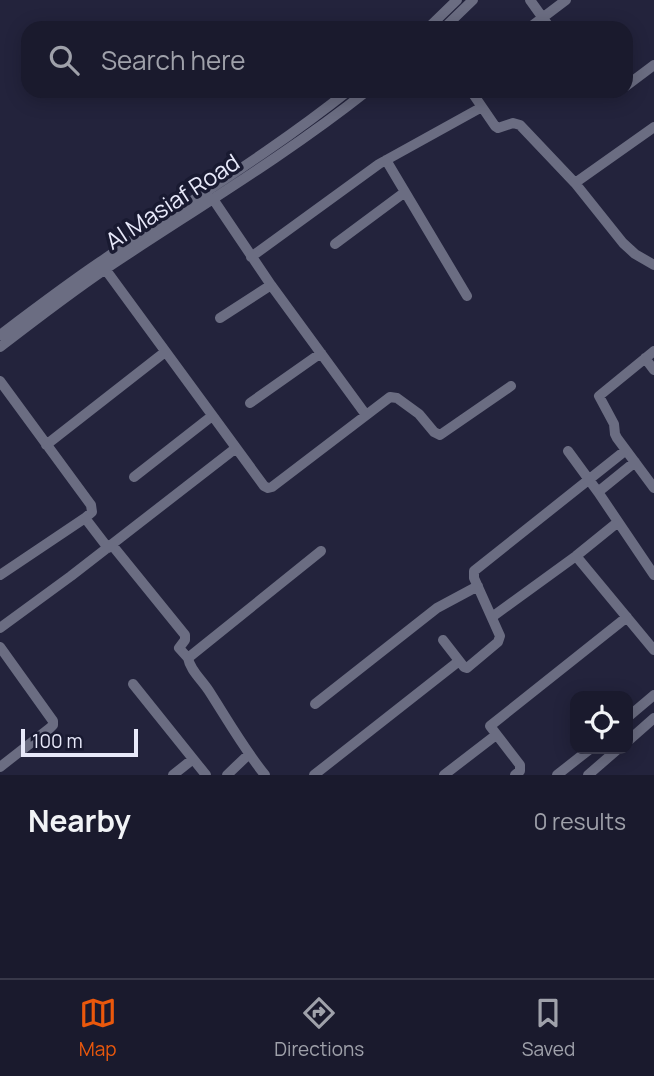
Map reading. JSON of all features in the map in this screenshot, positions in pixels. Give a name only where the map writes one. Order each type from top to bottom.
[{"type":"street","points":[[435,21],[457,0]]},
{"type":"street","points":[[451,21],[473,0]]},
{"type":"street","points":[[530,0],[545,21]]},
{"type":"street","points":[[537,21],[566,0]]},
{"type":"street","points":[[633,81],[654,65]]},
{"type":"street","name":"Al Masiaf Road","points":[[0,335],[103,266],[339,98]]},
{"type":"street","name":"Al Masiaf Road","points":[[0,347],[103,266],[213,199],[316,130],[358,98]]},
{"type":"street","points":[[476,98],[498,128],[513,123],[520,125],[575,183],[629,249],[654,265]]},
{"type":"street","points":[[251,257],[386,160],[482,107]]},
{"type":"street","points":[[575,183],[654,127]]},
{"type":"street","points":[[386,160],[467,296]]},
{"type":"street","points":[[335,244],[405,192]]},
{"type":"street","points":[[213,199],[251,257],[366,415]]},
{"type":"street","points":[[103,266],[236,449],[264,486],[270,488],[390,397],[395,396],[419,414],[433,432],[440,435],[512,386]]},
{"type":"street","points":[[220,318],[271,285]]},
{"type":"street","points":[[47,445],[165,352]]},
{"type":"street","points":[[250,403],[321,353]]},
{"type":"street","points":[[654,370],[649,354],[599,397],[614,424],[615,434],[654,488]]},
{"type":"street","points":[[0,381],[91,505],[92,512],[0,575]]},
{"type":"street","points":[[134,477],[212,416]]},
{"type":"street","points":[[0,612],[4,625],[236,449]]},
{"type":"street","points":[[443,640],[464,667],[469,668],[500,641],[473,576],[474,572],[626,450]]},
{"type":"street","points":[[568,451],[654,575]]},
{"type":"street","points":[[598,492],[635,462]]},
{"type":"street","points":[[85,518],[185,635],[179,648],[265,775]]},
{"type":"street","points":[[492,617],[618,522]]},
{"type":"street","points":[[188,658],[321,551]]},
{"type":"street","points":[[576,556],[654,650]]},
{"type":"street","points":[[315,704],[437,608],[478,586]]},
{"type":"street","points":[[515,775],[521,767],[490,726],[626,617]]},
{"type":"street","points":[[0,648],[51,718],[53,725],[0,767]]},
{"type":"street","points":[[313,775],[459,661]]},
{"type":"street","points":[[133,684],[206,775]]},
{"type":"street","points":[[633,713],[654,695]]},
{"type":"street","points":[[633,736],[654,718]]},
{"type":"street","points":[[444,775],[496,735]]},
{"type":"street","points":[[227,775],[249,754]]},
{"type":"street","points":[[557,775],[584,754]]},
{"type":"street","points":[[588,775],[612,754]]},
{"type":"street","points":[[173,775],[193,759]]}]
